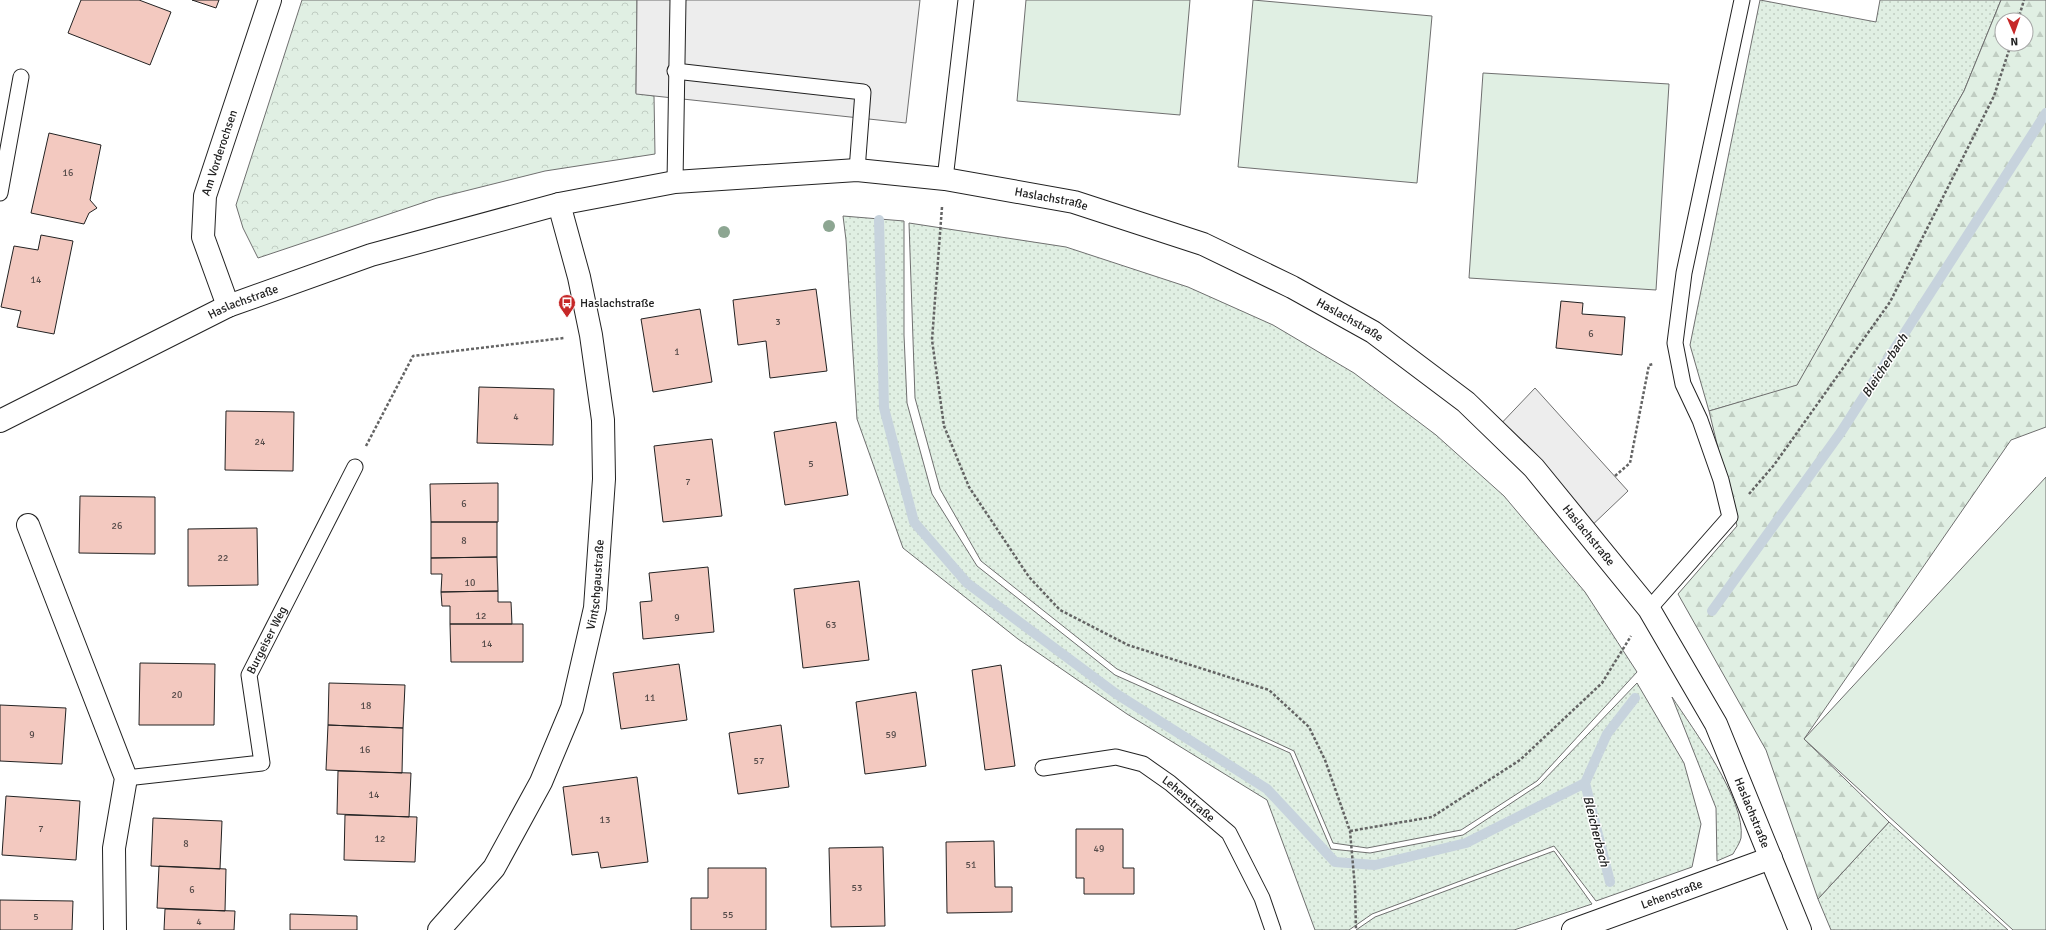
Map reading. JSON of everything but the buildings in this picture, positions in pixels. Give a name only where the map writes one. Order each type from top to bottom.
[{"type":"street","name":"Am Vorderochsen","points":[[228,306],[203,237],[205,196],[270,0]]},
{"type":"street","name":"Haslachstraße","points":[[0,421],[228,306],[372,255],[559,204],[675,182],[857,170],[945,179],[1074,202],[1203,244],[1292,287],[1373,332],[1466,402],[1534,468],[1649,609],[1716,724],[1800,930]]},
{"type":"street","name":"Vintschgaustraße","points":[[439,930],[494,868],[541,782],[572,708],[595,608],[604,478],[603,420],[591,335],[579,277],[559,204]]},
{"type":"street","points":[[28,525],[126,778],[114,848],[115,930]]},
{"type":"street","name":"Lehenstraße","points":[[1573,930],[1771,858]]},
{"type":"lane","points":[[675,182],[675,71],[678,0]]},
{"type":"lane","points":[[945,179],[966,0]]},
{"type":"lane","points":[[1649,609],[1730,516],[1721,480],[1700,420],[1683,384],[1675,343],[1684,273],[1742,0]]},
{"type":"lane","points":[[675,71],[863,92],[857,170]]},
{"type":"lane","points":[[0,193],[21,77]]},
{"type":"lane","name":"Burgeiser Weg","points":[[126,778],[262,764],[250,675],[355,467]]},
{"type":"lane","name":"Lehenstraße","points":[[1043,768],[1116,757],[1143,764],[1170,783],[1229,833],[1262,898],[1273,930]]},
{"type":"path","points":[[2020,12],[2024,0]]},
{"type":"path","points":[[1730,516],[1774,465],[1890,302],[1994,96],[2008,52]]},
{"type":"path","points":[[945,179],[932,340],[944,426],[969,487],[1029,577],[1060,610],[1128,645],[1269,690],[1309,728],[1325,760],[1350,831],[1355,888],[1356,930]]},
{"type":"path","points":[[355,467],[413,356],[591,335]]},
{"type":"path","points":[[1615,476],[1630,463],[1649,365],[1678,359]]},
{"type":"path","points":[[1350,831],[1432,817],[1520,760],[1602,683],[1649,609]]},
{"type":"green space","points":[[302,0],[637,0],[636,93],[654,96],[655,154],[545,171],[437,198],[258,258],[243,228],[236,205]]},
{"type":"green space","points":[[1026,0],[1190,0],[1180,115],[1017,101]]},
{"type":"green space","points":[[1253,0],[1432,16],[1417,183],[1238,167]]},
{"type":"green space","points":[[1760,0],[1876,22],[1880,0],[2001,0],[1996,12],[1994,12],[1994,17],[1964,91],[1797,386],[1709,411],[1690,345]]},
{"type":"green space","points":[[2001,0],[2046,0],[2046,427],[2011,440],[1804,739],[1889,822],[1818,899],[1766,750],[1678,594],[1737,526],[1709,411],[1797,385],[1964,91],[1994,17],[1994,52],[2034,52],[2034,12],[1996,12]]},
{"type":"green space","points":[[1483,73],[1669,84],[1656,290],[1469,278]]},
{"type":"green space","points":[[843,216],[904,221],[904,335],[907,403],[932,494],[977,566],[1115,675],[1290,753],[1331,849],[1370,853],[1463,835],[1540,784],[1637,683],[1684,763],[1701,824],[1692,867],[1596,901],[1554,846],[1372,914],[1349,930],[1315,930],[1267,800],[1127,714],[1018,639],[903,548],[857,419],[846,240]]},
{"type":"green space","points":[[909,223],[1066,247],[1188,287],[1273,325],[1354,373],[1436,435],[1504,496],[1585,592],[1637,672],[1537,781],[1461,830],[1367,848],[1333,843],[1294,751],[1117,669],[981,561],[940,489],[915,398]]},
{"type":"green space","points":[[2046,477],[2046,930],[2013,930],[1804,739]]},
{"type":"green space","points":[[1672,697],[1716,765],[1727,785],[1735,804],[1740,822],[1741,838],[1739,844],[1733,854],[1717,861],[1716,808]]},
{"type":"green space","points":[[1889,822],[2008,930],[1831,930],[1818,899]]},
{"type":"green space","points":[[1554,851],[1592,904],[1514,930],[1356,930],[1375,917]]},
{"type":"shaded area","points":[[637,0],[920,0],[906,123],[636,94]]},
{"type":"shaded area","points":[[1535,388],[1628,491],[1586,531],[1495,430]]},
{"type":"waterway","name":"Bleicherbach","points":[[1712,611],[1841,432],[2046,113]]},
{"type":"waterway","points":[[879,220],[884,408],[914,522],[967,583],[1115,693],[1267,789],[1335,862],[1375,865],[1466,843],[1585,783]]},
{"type":"waterway","name":"Bleicherbach","points":[[1610,882],[1585,783],[1607,734],[1635,698]]},
{"type":"place","name":"Haslachstraße","points":[[567,318]]}]
